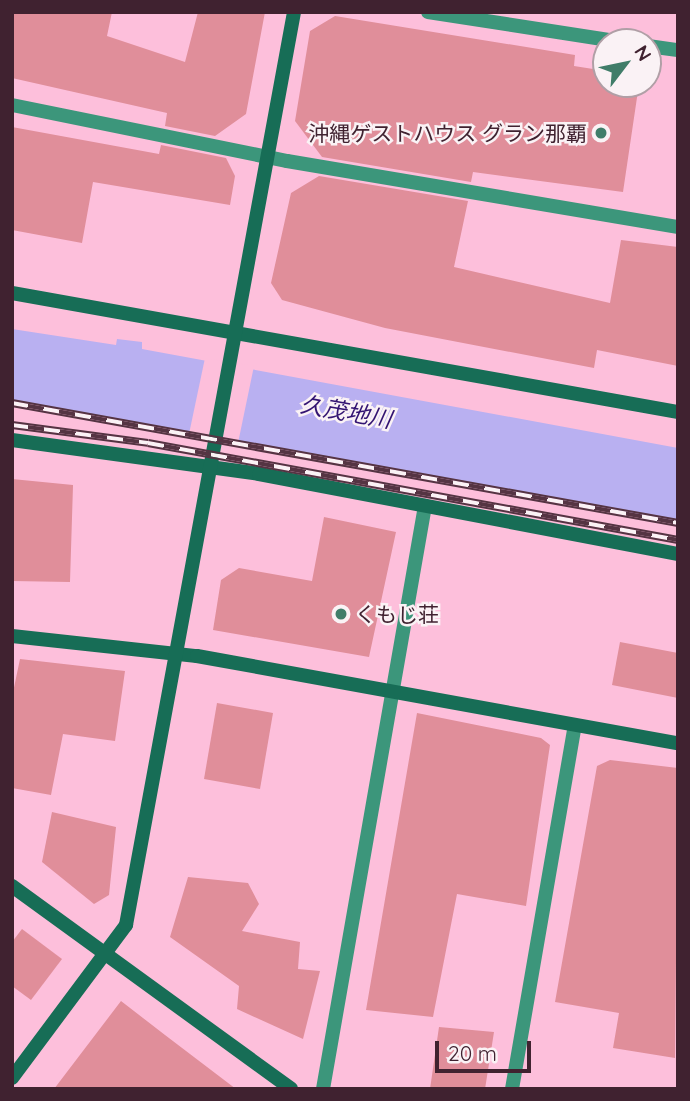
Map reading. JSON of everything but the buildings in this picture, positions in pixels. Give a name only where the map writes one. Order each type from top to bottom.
[{"type":"street","points":[[12,1078],[107,956],[132,901],[229,352],[294,12]]},
{"type":"street","points":[[428,12],[592,37]]},
{"type":"street","points":[[12,105],[266,157],[678,227]]},
{"type":"street","points":[[12,293],[234,329],[678,412]]},
{"type":"street","points":[[12,440],[209,466],[678,554]]},
{"type":"street","points":[[323,1089],[390,693],[425,506]]},
{"type":"street","points":[[12,636],[175,653],[678,743]]},
{"type":"street","points":[[512,1089],[575,725]]},
{"type":"street","points":[[12,886],[291,1089]]},
{"type":"water","name":"久茂地川","points":[[12,329],[116,345],[117,339],[142,342],[142,349],[678,448],[678,521],[12,400]]},
{"type":"pier","points":[[205,358],[254,366],[238,443],[189,434]]},
{"type":"railway","points":[[12,403],[678,523]]},
{"type":"railway","points":[[12,425],[148,443],[678,540]]},
{"type":"place","name":"沖縄ゲストハウス グラン那覇","points":[[601,133]]},
{"type":"place","name":"くもじ荘","points":[[341,614]]}]
